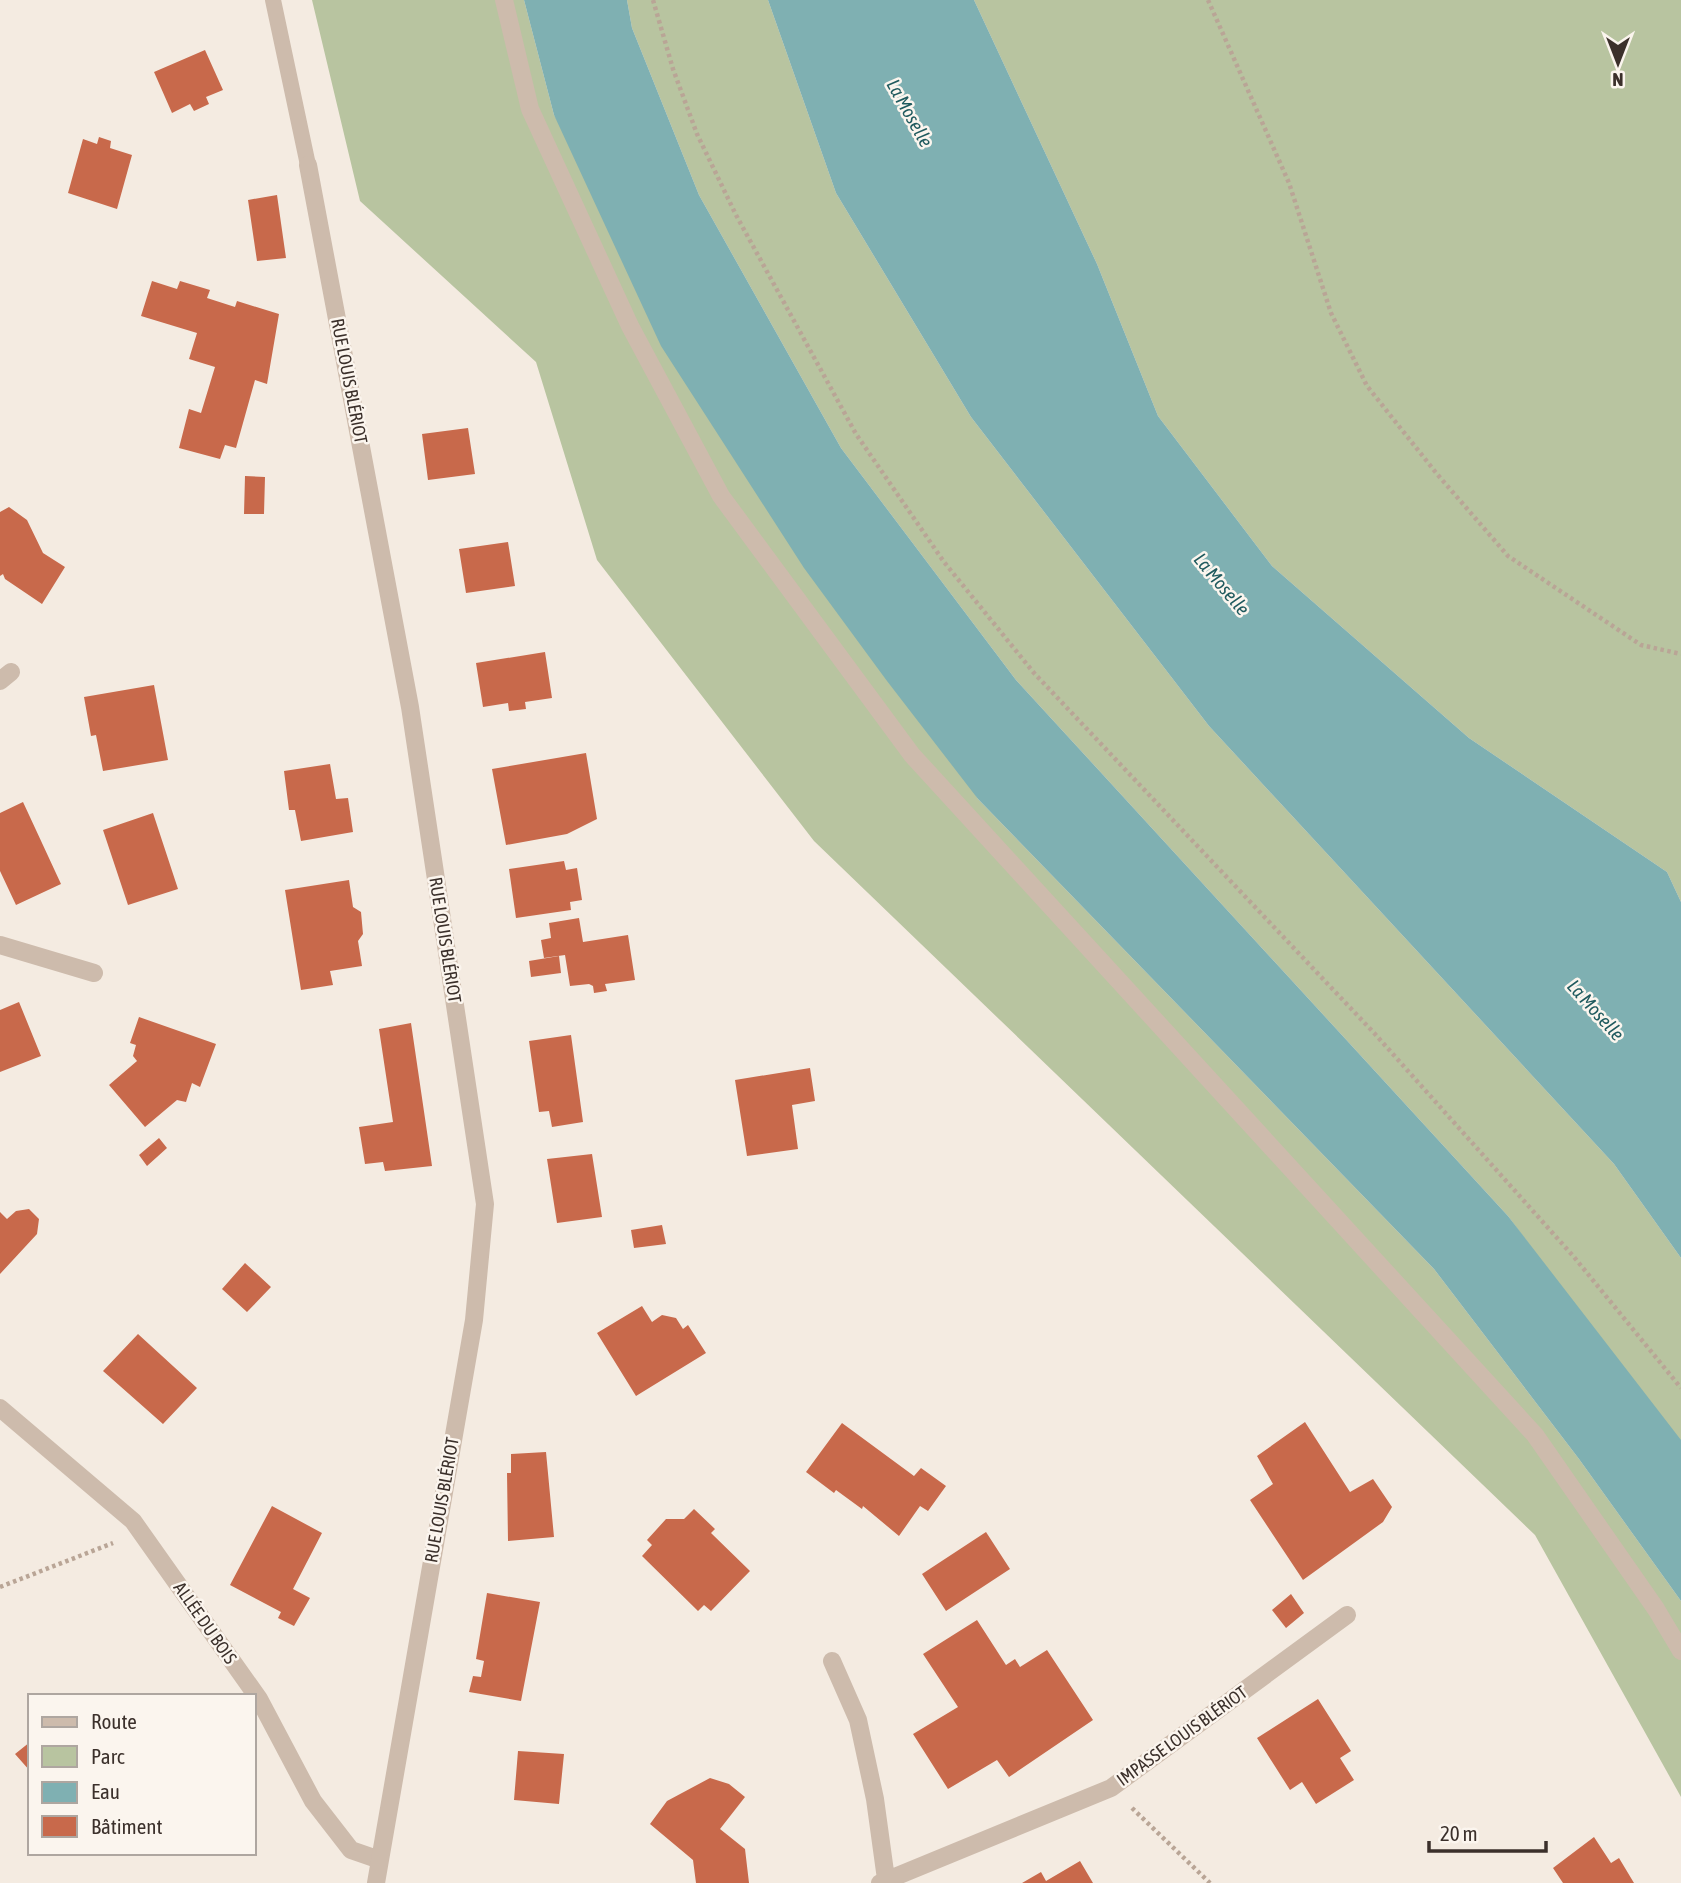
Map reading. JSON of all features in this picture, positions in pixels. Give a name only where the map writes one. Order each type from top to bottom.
[{"type":"street","points":[[504,0],[530,109],[630,326],[720,496],[912,755],[1535,1435],[1656,1609],[1681,1651]]},
{"type":"street","name":"RUE LOUIS BLÉRIOT","points":[[308,165],[410,707],[485,1204],[474,1320],[377,1859],[376,1883]]},
{"type":"street","points":[[0,945],[94,973]]},
{"type":"street","name":"ALLÉE DU BOIS","points":[[0,1408],[133,1521],[255,1694]]},
{"type":"street","name":"IMPASSE LOUIS BLÉRIOT","points":[[832,1661],[858,1720],[875,1799],[883,1881],[1111,1788],[1347,1615]]},
{"type":"street","name":"ALLÉE DU BOIS","points":[[256,1695],[313,1801],[351,1850],[377,1859]]},
{"type":"lane","name":"RUE LOUIS BLÉRIOT","points":[[272,0],[308,165]]},
{"type":"path","points":[[653,0],[673,69],[697,134],[736,215],[856,434],[944,562],[1034,673],[1375,1034],[1574,1257],[1681,1388]]},
{"type":"path","points":[[1208,0],[1289,183],[1331,313],[1367,386],[1437,474],[1508,556],[1641,645],[1681,654]]},
{"type":"path","points":[[0,1587],[141,1532]]},
{"type":"path","points":[[1111,1788],[1210,1883]]},
{"type":"green space","points":[[312,0],[524,0],[554,115],[978,799],[1434,1269],[1579,1459],[1681,1601],[1681,1797],[1535,1535],[814,841],[597,560],[536,362],[360,201]]},
{"type":"green space","points":[[627,0],[768,0],[836,193],[971,417],[1209,726],[1614,1164],[1681,1258],[1681,1448],[1508,1216],[1016,680],[841,448],[699,195],[632,28]]},
{"type":"green space","points":[[974,0],[1681,0],[1681,902],[1667,872],[1469,738],[1272,566],[1158,416],[1097,264]]},
{"type":"water","points":[[524,0],[627,0],[632,28],[699,195],[841,448],[1016,680],[1508,1216],[1681,1440],[1681,1601],[1579,1459],[1434,1269],[978,799],[804,568],[661,346],[554,115]]},
{"type":"water","name":"La Moselle","points":[[768,0],[974,0],[1097,264],[1158,416],[1272,566],[1469,738],[1667,872],[1681,902],[1681,1258],[1614,1164],[1209,726],[971,417],[836,193]]},
{"type":"building","points":[[205,50],[223,90],[206,97],[209,104],[194,111],[190,104],[172,113],[154,72]]},
{"type":"building","points":[[99,137],[111,141],[110,148],[132,155],[117,209],[68,193],[83,139],[97,144]]},
{"type":"building","points":[[277,195],[286,258],[257,261],[248,200]]},
{"type":"building","points":[[152,281],[177,289],[180,281],[210,290],[207,298],[235,307],[237,301],[279,314],[267,384],[255,380],[236,448],[225,445],[220,459],[179,448],[189,409],[201,413],[215,367],[189,359],[197,333],[141,316]]},
{"type":"building","points":[[468,428],[475,474],[428,480],[422,434]]},
{"type":"building","points":[[245,476],[265,477],[264,514],[244,514]]},
{"type":"building","points":[[9,507],[27,520],[43,553],[65,567],[42,604],[5,579],[3,574],[0,576],[0,512]]},
{"type":"building","points":[[508,542],[515,586],[466,593],[459,549]]},
{"type":"building","points":[[545,652],[552,698],[525,702],[526,709],[509,711],[508,703],[483,707],[476,663]]},
{"type":"building","points":[[154,685],[168,760],[103,771],[96,735],[91,736],[84,697]]},
{"type":"building","points":[[586,753],[597,819],[567,834],[506,845],[492,769]]},
{"type":"building","points":[[330,764],[336,799],[348,798],[353,832],[301,841],[295,810],[289,810],[284,771]]},
{"type":"building","points":[[23,802],[61,884],[16,905],[0,871],[0,813]]},
{"type":"building","points":[[153,813],[178,889],[128,905],[103,830]]},
{"type":"building","points":[[564,861],[566,870],[577,868],[582,900],[570,902],[571,910],[516,918],[509,869]]},
{"type":"building","points":[[349,880],[353,907],[361,912],[363,934],[358,941],[362,966],[330,971],[333,985],[301,990],[285,890]]},
{"type":"building","points":[[579,918],[583,942],[628,935],[635,980],[605,984],[607,991],[594,993],[593,986],[589,984],[570,986],[565,955],[544,958],[541,940],[551,938],[549,923]]},
{"type":"building","points":[[559,956],[561,973],[531,977],[529,961]]},
{"type":"building","points":[[19,1002],[41,1056],[0,1072],[0,1010]]},
{"type":"building","points":[[139,1017],[216,1044],[200,1087],[192,1083],[186,1102],[177,1100],[145,1127],[109,1085],[137,1061],[133,1056],[136,1045],[130,1043]]},
{"type":"building","points":[[411,1023],[432,1166],[385,1171],[383,1162],[365,1164],[359,1127],[393,1122],[379,1029]]},
{"type":"building","points":[[571,1035],[583,1122],[552,1127],[549,1111],[539,1112],[529,1041]]},
{"type":"building","points":[[810,1068],[815,1101],[792,1105],[798,1149],[747,1156],[735,1080]]},
{"type":"building","points":[[159,1138],[167,1148],[147,1166],[139,1155]]},
{"type":"building","points":[[592,1154],[602,1217],[557,1223],[547,1159]]},
{"type":"building","points":[[29,1209],[39,1219],[37,1234],[0,1274],[0,1212],[7,1219],[16,1211]]},
{"type":"building","points":[[662,1225],[666,1244],[634,1248],[631,1230]]},
{"type":"building","points":[[245,1263],[271,1287],[247,1312],[222,1289]]},
{"type":"building","points":[[642,1306],[652,1322],[662,1315],[676,1318],[683,1329],[688,1325],[706,1353],[636,1396],[597,1333]]},
{"type":"building","points":[[138,1334],[197,1388],[163,1424],[103,1371]]},
{"type":"building","points":[[1305,1422],[1350,1492],[1373,1479],[1392,1507],[1383,1522],[1303,1580],[1250,1500],[1273,1484],[1257,1456]]},
{"type":"building","points":[[842,1423],[914,1476],[921,1468],[946,1486],[928,1511],[920,1506],[899,1536],[863,1506],[862,1509],[836,1490],[834,1493],[806,1472]]},
{"type":"building","points":[[546,1452],[554,1537],[508,1541],[507,1473],[511,1473],[511,1454]]},
{"type":"building","points":[[272,1506],[322,1533],[293,1589],[310,1598],[294,1626],[278,1618],[281,1612],[230,1585]]},
{"type":"building","points":[[694,1509],[715,1529],[711,1533],[750,1571],[711,1611],[704,1605],[698,1611],[642,1556],[652,1545],[647,1540],[666,1519],[684,1519]]},
{"type":"building","points":[[986,1532],[1010,1569],[946,1611],[922,1574]]},
{"type":"building","points":[[487,1593],[540,1602],[521,1701],[469,1692],[473,1676],[481,1677],[484,1661],[476,1659]]},
{"type":"building","points":[[1291,1594],[1304,1613],[1286,1628],[1272,1610]]},
{"type":"building","points":[[977,1620],[1006,1665],[1015,1659],[1020,1667],[1047,1650],[1093,1720],[1009,1777],[997,1760],[948,1789],[913,1734],[958,1707],[923,1654]]},
{"type":"building","points":[[1318,1699],[1351,1751],[1340,1758],[1354,1780],[1316,1804],[1302,1782],[1290,1790],[1257,1738]]},
{"type":"building","points":[[28,1744],[28,1769],[15,1754]]},
{"type":"building","points":[[518,1751],[564,1754],[559,1804],[514,1800]]},
{"type":"building","points":[[710,1778],[729,1784],[745,1797],[720,1829],[745,1849],[749,1883],[696,1883],[693,1860],[650,1824],[667,1801]]},
{"type":"building","points":[[1594,1837],[1611,1863],[1619,1858],[1634,1883],[1563,1883],[1553,1868]]},
{"type":"building","points":[[1080,1861],[1093,1883],[1022,1883],[1041,1872],[1046,1881]]}]
